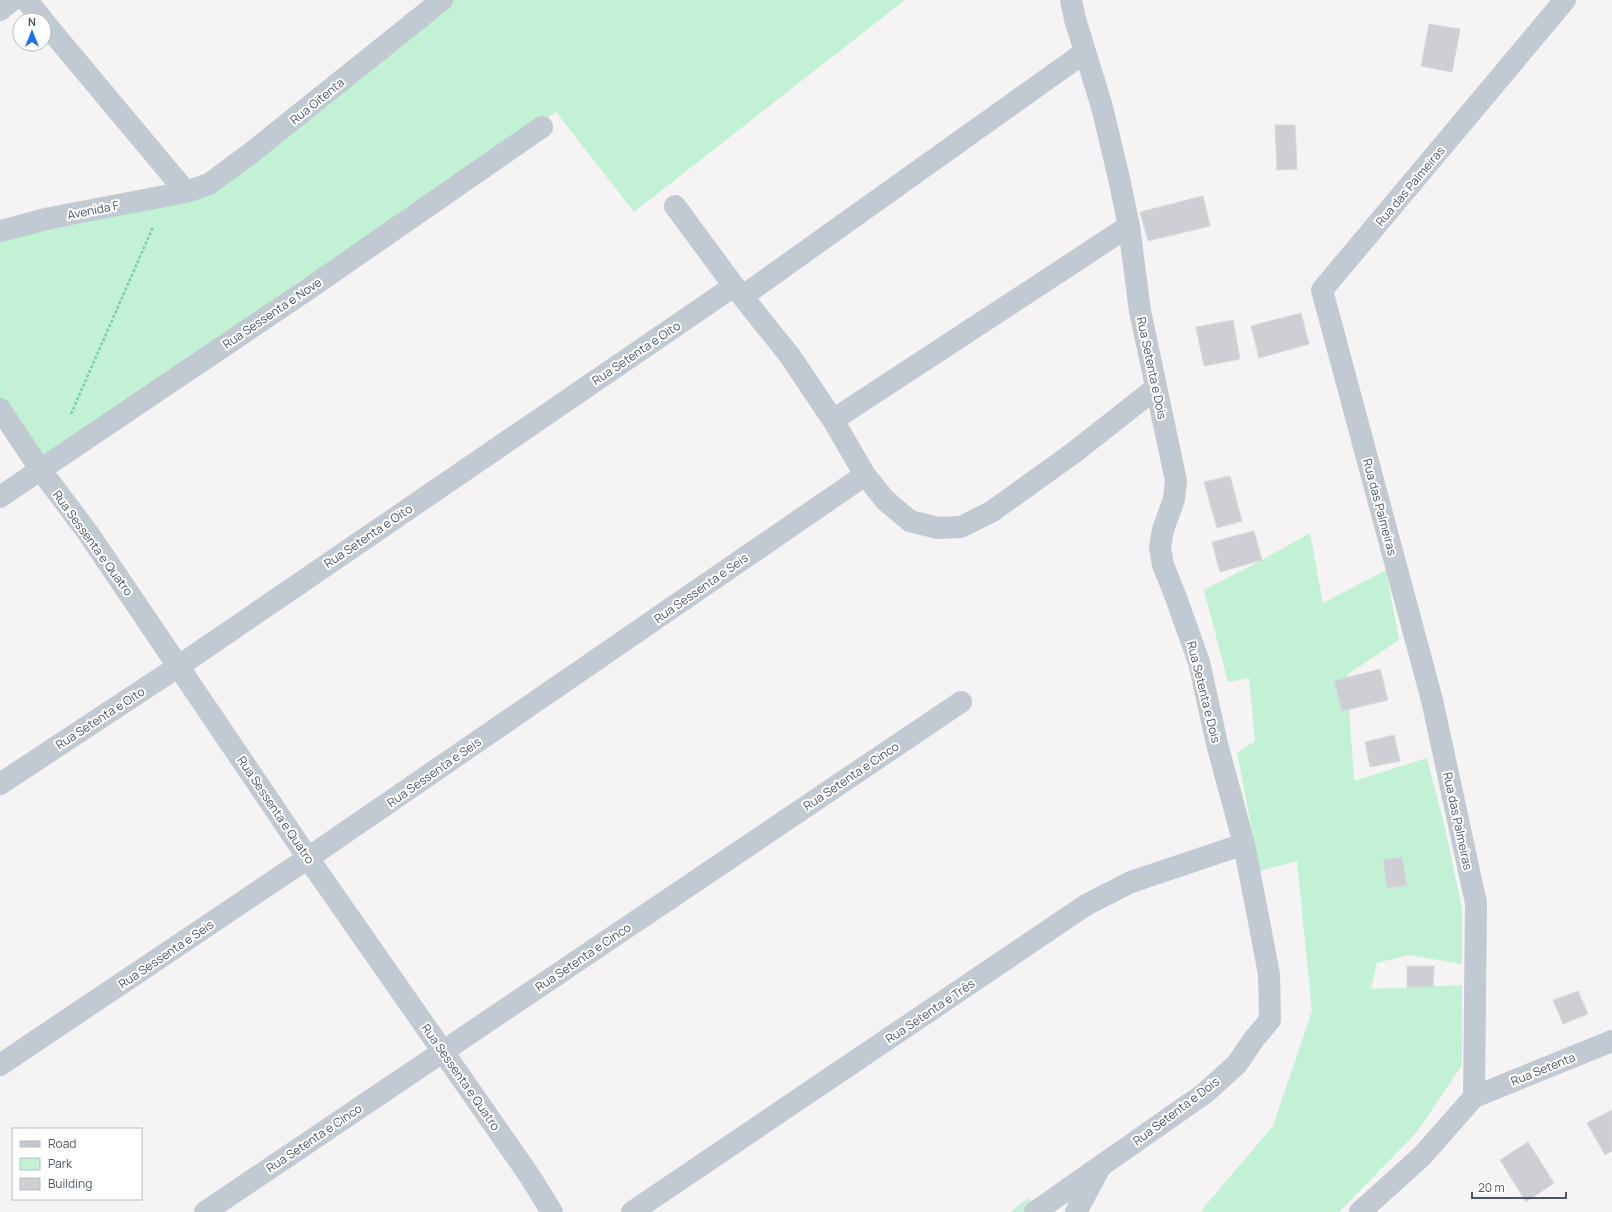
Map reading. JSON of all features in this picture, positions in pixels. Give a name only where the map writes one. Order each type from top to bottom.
[{"type":"street","points":[[0,10],[12,0]]},
{"type":"street","points":[[26,0],[36,12]]},
{"type":"street","name":"Rua Oitenta","points":[[177,194],[209,184],[252,153],[442,0]]},
{"type":"street","name":"Rua Setenta e Dois","points":[[1035,1212],[1205,1093],[1236,1064],[1270,1020],[1269,974],[1244,844],[1217,744],[1198,662],[1163,565],[1160,547],[1163,530],[1174,499],[1176,481],[1140,311],[1129,226],[1102,107],[1075,20],[1071,0]]},
{"type":"street","name":"Rua das Palmeiras","points":[[1474,1097],[1476,903],[1432,700],[1322,290],[1565,0]]},
{"type":"street","points":[[52,33],[177,194]]},
{"type":"street","name":"Rua Setenta e Oito","points":[[0,784],[739,291],[1085,52]]},
{"type":"street","name":"Rua Sessenta e Nove","points":[[0,497],[307,290],[542,127]]},
{"type":"street","name":"Avenida F","points":[[0,231],[50,218],[177,194]]},
{"type":"street","points":[[675,206],[790,356],[833,420],[865,475],[885,500],[910,520],[938,528],[961,527],[991,512],[1072,454],[1156,388]]},
{"type":"street","points":[[833,420],[1129,226]]},
{"type":"street","name":"Rua Sessenta e Quatro","points":[[0,409],[40,469],[88,533],[308,858],[529,1175],[552,1212]]},
{"type":"street","name":"Rua Sessenta e Seis","points":[[0,1065],[308,858],[865,475]]},
{"type":"street","name":"Rua Setenta e Cinco","points":[[205,1212],[961,702]]},
{"type":"street","name":"Rua Setenta e Três","points":[[632,1212],[1086,905],[1131,882],[1244,844]]},
{"type":"street","name":"Rua Setenta","points":[[1474,1097],[1612,1041]]},
{"type":"street","points":[[1360,1212],[1422,1156],[1474,1097]]},
{"type":"street","points":[[1076,1212],[1099,1168]]},
{"type":"path","points":[[68,420],[177,194]]},
{"type":"green space","points":[[441,0],[905,0],[634,212],[556,112],[42,464],[0,401],[0,228],[200,189]]},
{"type":"green space","points":[[1310,533],[1323,603],[1386,570],[1399,640],[1347,675],[1354,781],[1427,758],[1446,832],[1462,909],[1462,964],[1409,955],[1377,963],[1371,989],[1462,985],[1462,1065],[1417,1132],[1339,1212],[1200,1212],[1273,1126],[1312,1011],[1297,861],[1260,871],[1237,753],[1255,741],[1249,678],[1228,682],[1204,590]]},
{"type":"green space","points":[[1029,1198],[1037,1212],[1010,1212]]},
{"type":"building","points":[[1429,24],[1460,29],[1452,72],[1421,66]]},
{"type":"building","points":[[1275,125],[1295,125],[1297,169],[1277,170]]},
{"type":"building","points":[[1203,196],[1210,226],[1148,241],[1140,212]]},
{"type":"building","points":[[1301,313],[1309,344],[1259,358],[1251,326]]},
{"type":"building","points":[[1233,320],[1240,359],[1204,366],[1196,327]]},
{"type":"building","points":[[1230,476],[1242,521],[1217,528],[1204,482]]},
{"type":"building","points":[[1254,531],[1262,560],[1220,572],[1212,542]]},
{"type":"building","points":[[1380,669],[1388,700],[1342,711],[1334,681]]},
{"type":"building","points":[[1394,735],[1400,761],[1370,767],[1365,742]]},
{"type":"building","points":[[1402,857],[1407,885],[1387,888],[1383,860]]},
{"type":"building","points":[[1407,966],[1434,966],[1433,987],[1407,987]]},
{"type":"building","points":[[1578,991],[1588,1014],[1563,1024],[1553,1000]]},
{"type":"building","points":[[1612,1110],[1612,1151],[1605,1155],[1587,1123]]},
{"type":"building","points":[[1528,1142],[1554,1183],[1526,1202],[1500,1160]]}]
